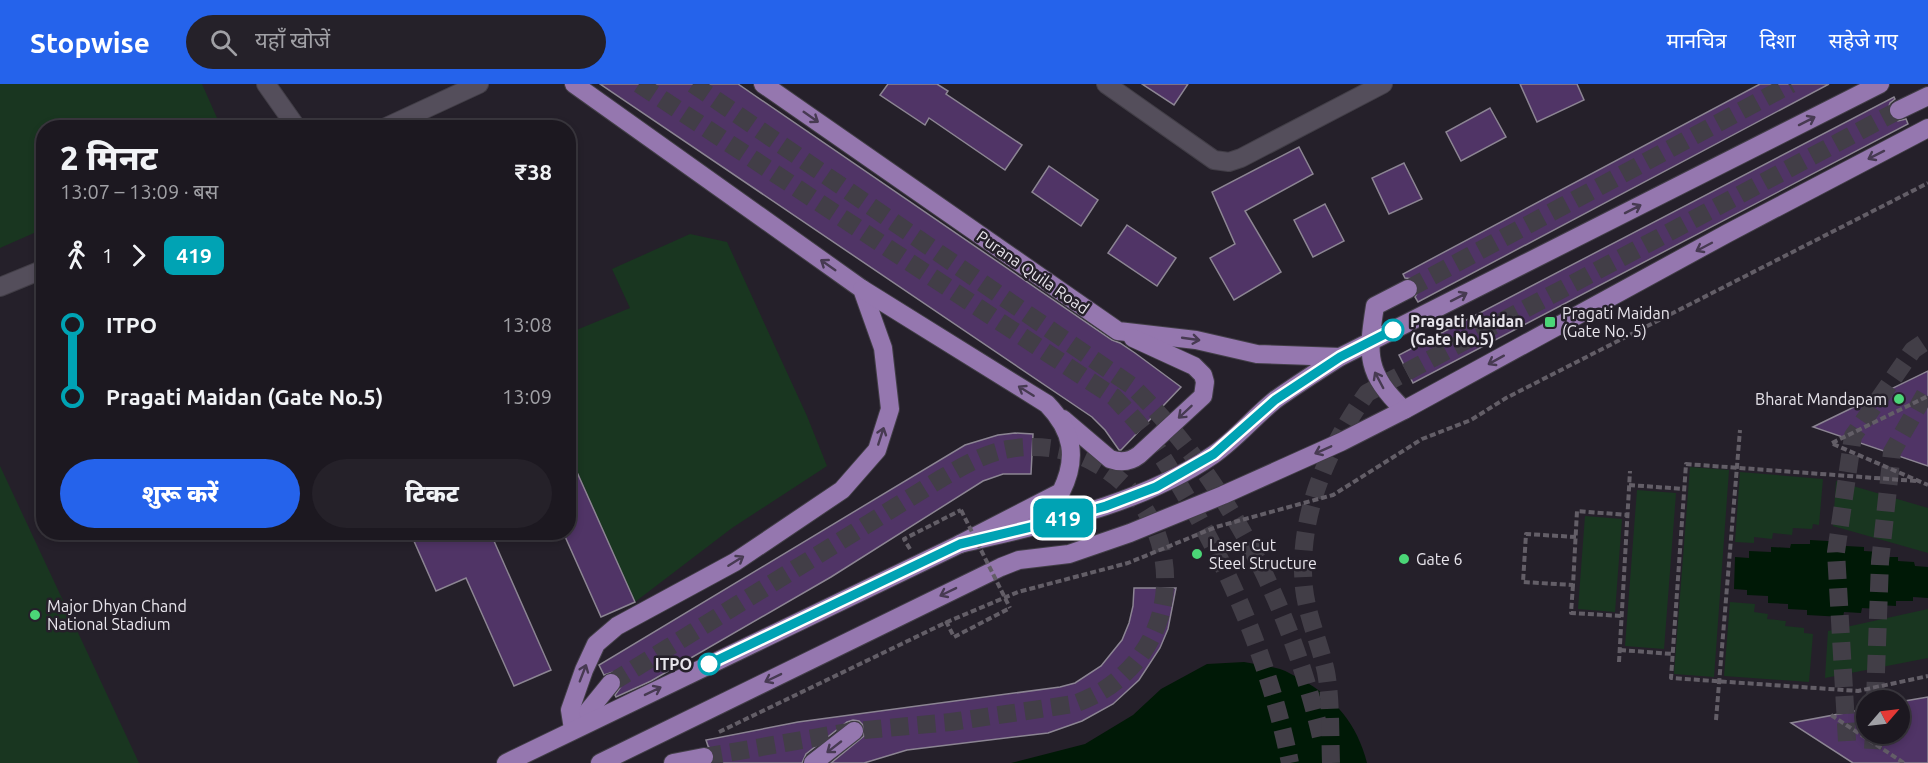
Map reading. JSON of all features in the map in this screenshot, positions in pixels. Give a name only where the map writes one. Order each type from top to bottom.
[{"type":"main road","points":[[574,84],[862,289],[1047,404],[1105,455],[1121,462],[1139,455],[1203,396],[1205,381],[1194,366],[1118,331]]},
{"type":"main road","name":"Purana Quila Road","points":[[763,84],[1118,331],[1196,340],[1257,354],[1340,357]]},
{"type":"main road","points":[[960,544],[1106,506],[1156,487],[1214,454],[1275,400],[1340,357],[1880,84]]},
{"type":"main road","points":[[1899,110],[1928,96]]},
{"type":"main road","points":[[600,763],[1000,567],[1019,560],[1069,554],[1130,533],[1223,495],[1330,447],[1404,410],[1728,233],[1928,128]]},
{"type":"main road","points":[[573,729],[570,711],[596,644],[617,626],[735,562],[842,490],[877,450],[890,409],[883,348],[862,289]]},
{"type":"main road","points":[[1404,410],[1377,380],[1369,342],[1375,306],[1408,289]]},
{"type":"main road","points":[[506,763],[960,544],[1061,492],[1068,479],[1071,452],[1064,426],[1047,404]]},
{"type":"main road","points":[[573,729],[611,683]]},
{"type":"main road","points":[[813,763],[854,731]]},
{"type":"main road","points":[[673,763],[704,757]]},
{"type":"street","points":[[266,84],[291,120]]},
{"type":"street","points":[[401,120],[479,84]]},
{"type":"street","points":[[1106,84],[1214,159],[1229,162],[1241,158],[1383,84]]},
{"type":"street","points":[[0,286],[36,272]]},
{"type":"path","points":[[1928,396],[1832,443],[1928,485]]},
{"type":"path","points":[[1716,720],[1740,430]]},
{"type":"path","points":[[1916,481],[1686,464],[1671,678],[1858,692],[1928,676]]},
{"type":"path","points":[[1619,662],[1630,471]]},
{"type":"path","points":[[1629,485],[1684,489]]},
{"type":"path","points":[[904,539],[961,510],[1010,608],[954,637]]},
{"type":"path","points":[[1622,616],[1571,613],[1577,511],[1628,514]]},
{"type":"path","points":[[1573,585],[1523,582],[1526,534],[1576,537]]},
{"type":"path","points":[[1619,650],[1673,654]]},
{"type":"path","points":[[1832,715],[1904,763]]},
{"type":"shaded area","points":[[0,84],[202,84],[218,120],[36,120],[36,232],[0,248]]},
{"type":"shaded area","points":[[690,234],[727,242],[807,416],[827,466],[732,528],[635,602],[576,468],[576,330],[630,308],[612,269]]},
{"type":"shaded area","name":"Major Dhyan Chand National Stadium","points":[[0,466],[139,763],[0,763]]},
{"type":"shaded area","points":[[1690,467],[1729,470],[1714,677],[1674,674]]},
{"type":"shaded area","points":[[1740,472],[1823,479],[1819,525],[1813,524],[1812,529],[1793,528],[1792,535],[1773,533],[1772,539],[1754,537],[1754,543],[1735,542]]},
{"type":"shaded area","points":[[1836,481],[1928,508],[1928,553],[1833,526]]},
{"type":"shaded area","points":[[1637,490],[1676,493],[1664,649],[1625,646]]},
{"type":"shaded area","points":[[1585,516],[1622,519],[1615,612],[1578,609]]},
{"type":"shaded area","points":[[1810,540],[1846,542],[1846,546],[1864,547],[1864,551],[1880,552],[1881,557],[1898,557],[1898,561],[1914,562],[1915,566],[1928,567],[1928,598],[1913,597],[1913,601],[1896,601],[1896,606],[1879,605],[1878,609],[1862,608],[1861,613],[1844,612],[1843,617],[1807,615],[1807,610],[1788,609],[1788,604],[1768,603],[1768,596],[1747,595],[1747,590],[1734,589],[1735,557],[1749,558],[1749,551],[1771,552],[1771,547],[1790,548],[1791,544],[1810,544]]},
{"type":"shaded area","points":[[1730,602],[1755,604],[1754,612],[1768,614],[1767,619],[1786,621],[1785,626],[1804,628],[1804,633],[1813,634],[1809,682],[1724,676]]},
{"type":"shaded area","points":[[1928,609],[1928,658],[1825,678],[1828,631]]},
{"type":"shaded area","points":[[1244,662],[1283,670],[1313,686],[1324,695],[1351,724],[1367,763],[1011,763],[1085,744],[1133,715],[1161,689],[1207,664]]},
{"type":"building","points":[[600,84],[738,84],[1112,340],[1135,353],[1181,387],[1119,450],[1105,430],[1092,417]]},
{"type":"building","points":[[888,84],[937,84],[948,91],[946,94],[1022,145],[1005,170],[929,118],[925,125],[880,95]]},
{"type":"building","points":[[1142,84],[1188,84],[1174,105]]},
{"type":"building","points":[[1520,84],[1577,84],[1584,100],[1537,122]]},
{"type":"building","points":[[1760,84],[1829,84],[1418,302],[1415,297],[1419,290],[1418,283],[1414,279],[1405,278],[1403,274]]},
{"type":"building","points":[[1894,97],[1888,109],[1889,115],[1898,121],[1906,119],[1908,124],[1413,383],[1399,355]]},
{"type":"building","points":[[1490,108],[1506,137],[1461,161],[1446,132]]},
{"type":"building","points":[[1299,147],[1313,174],[1245,211],[1281,272],[1234,300],[1210,258],[1235,244],[1212,192]]},
{"type":"building","points":[[1404,163],[1422,199],[1389,214],[1372,178]]},
{"type":"building","points":[[1049,166],[1098,200],[1081,226],[1032,192]]},
{"type":"building","points":[[1325,204],[1344,241],[1313,257],[1294,220]]},
{"type":"building","points":[[1127,225],[1176,258],[1157,286],[1108,253]]},
{"type":"building","name":"Bharat Mandapam","points":[[1928,371],[1928,466],[1813,427]]},
{"type":"building","points":[[1033,434],[1031,474],[1003,474],[983,481],[831,577],[651,681],[616,697],[622,685],[621,678],[613,672],[604,675],[599,665],[965,445],[998,435]]},
{"type":"building","points":[[576,470],[635,602],[601,617],[567,540],[576,540]]},
{"type":"building","points":[[414,540],[494,540],[551,670],[514,686],[466,578],[436,591]]},
{"type":"building","points":[[1134,588],[1176,588],[1168,629],[1160,648],[1139,680],[1113,704],[1082,721],[1048,733],[907,750],[864,763],[831,763],[864,736],[863,725],[853,720],[847,722],[806,754],[802,763],[713,763],[715,754],[706,740],[798,722],[1060,687],[1075,683],[1101,666],[1122,640],[1133,606]]},
{"type":"building","points":[[1928,697],[1928,763],[1853,763],[1791,723],[1856,711],[1856,744],[1910,744],[1910,700]]},
{"type":"tunnel","points":[[639,84],[1114,397],[1142,428],[1159,452],[1219,557],[1261,658],[1290,763]]},
{"type":"tunnel","points":[[693,84],[1132,386],[1198,462],[1226,504],[1251,548],[1292,641],[1321,737]]},
{"type":"tunnel","points":[[1408,289],[1791,84]]},
{"type":"tunnel","points":[[1331,763],[1328,683],[1304,588],[1305,535],[1310,510],[1328,461],[1339,437],[1367,393],[1899,110]]},
{"type":"tunnel","points":[[1847,741],[1836,552],[1853,436],[1913,350],[1928,340]]},
{"type":"tunnel","points":[[1875,690],[1880,562],[1892,452],[1928,389]]},
{"type":"tunnel","points":[[611,683],[942,478],[974,460],[1000,451],[1030,447],[1052,448],[1073,453],[1093,462],[1120,480],[1141,504],[1156,531],[1164,560],[1165,590],[1159,620],[1145,649],[1124,674],[1113,684],[1094,695],[1074,704],[951,722],[854,731],[704,757]]},
{"type":"tunnel","points":[[1873,744],[1873,749]]},
{"type":"bus line","name":"419","points":[[709,664],[960,544],[1106,506],[1156,487],[1214,454],[1275,400],[1340,357],[1393,330]]},
{"type":"place","name":"Pragati Maidan (Gate No. 5)","points":[[1550,322]]},
{"type":"place","name":"Pragati Maidan (Gate No.5)","points":[[1393,330]]},
{"type":"place","name":"Bharat Mandapam","points":[[1899,399]]},
{"type":"place","name":"Laser Cut Steel Structure","points":[[1197,554]]},
{"type":"place","name":"Gate 6","points":[[1404,559]]},
{"type":"place","name":"Major Dhyan Chand National Stadium","points":[[35,615]]},
{"type":"place","name":"ITPO","points":[[709,664]]}]
